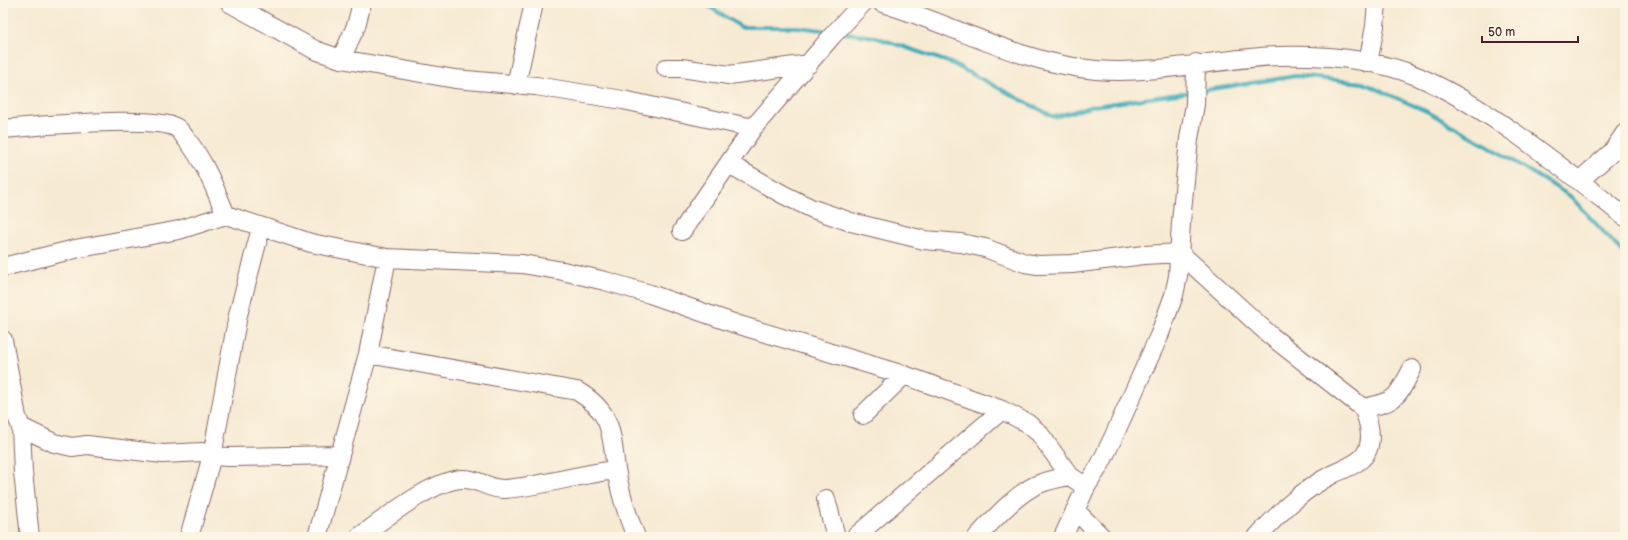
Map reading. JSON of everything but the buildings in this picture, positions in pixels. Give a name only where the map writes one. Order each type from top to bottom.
[{"type":"street","points":[[230,3],[315,50],[341,59],[455,79],[516,85],[623,100],[753,128]]},
{"type":"street","points":[[341,59],[356,26],[362,3]]},
{"type":"street","points":[[516,85],[534,3]]},
{"type":"street","points":[[682,231],[753,128],[832,36],[863,3]]},
{"type":"street","points":[[882,3],[952,27],[1003,49],[1063,66],[1097,70],[1137,71],[1248,57],[1310,56],[1368,63],[1418,77],[1450,92],[1480,110],[1579,181],[1625,217]]},
{"type":"street","points":[[1368,63],[1376,26],[1377,3]]},
{"type":"street","points":[[1063,537],[1074,510],[1112,440],[1168,315],[1174,296],[1180,253],[1181,222],[1188,146],[1196,104],[1196,63]]},
{"type":"street","points":[[666,68],[681,68],[729,75],[809,64]]},
{"type":"street","points":[[3,129],[90,123],[145,122],[163,123],[177,128],[193,147],[207,171],[226,215]]},
{"type":"street","points":[[1579,181],[1612,152],[1625,133]]},
{"type":"street","points":[[729,164],[784,195],[813,209],[852,222],[924,240],[961,243],[985,248],[1025,263],[1038,265],[1072,264],[1144,255],[1180,253],[1271,336],[1363,408],[1368,421],[1370,432],[1366,454],[1357,462],[1326,478],[1302,493],[1285,507],[1257,537]]},
{"type":"street","points":[[3,267],[75,249],[179,230],[226,215],[261,228],[310,242],[387,258],[522,264],[570,272],[605,281],[728,322],[904,375],[1002,410],[1027,423],[1039,433],[1070,476],[1086,487]]},
{"type":"street","points":[[188,537],[212,456],[238,315],[261,228]]},
{"type":"street","points":[[317,537],[368,354],[387,258]]},
{"type":"street","points":[[3,340],[23,472],[30,537]]},
{"type":"street","points":[[368,354],[577,391],[589,398],[608,423],[614,440],[616,470],[628,517],[636,537]]},
{"type":"street","points":[[1363,408],[1383,404],[1392,400],[1400,392],[1412,369]]},
{"type":"street","points":[[863,415],[904,375]]},
{"type":"street","points":[[855,537],[1002,410]]},
{"type":"street","points":[[14,420],[54,443],[72,447],[87,445],[163,454],[202,452],[212,456],[340,455]]},
{"type":"street","points":[[359,537],[422,494],[453,480],[464,479],[488,487],[505,489],[558,481],[592,472],[616,470]]},
{"type":"street","points":[[977,537],[1001,512],[1027,490],[1038,484],[1070,476]]},
{"type":"street","points":[[826,499],[836,537]]},
{"type":"street","points":[[1074,510],[1102,537]]},
{"type":"waterway","points":[[704,3],[741,27],[797,27],[830,31]]},
{"type":"waterway","points":[[843,33],[875,37],[951,63],[1054,117],[1094,106],[1192,92]]},
{"type":"waterway","points":[[1200,91],[1296,76],[1363,83],[1428,112],[1487,145],[1570,196],[1625,255]]}]
